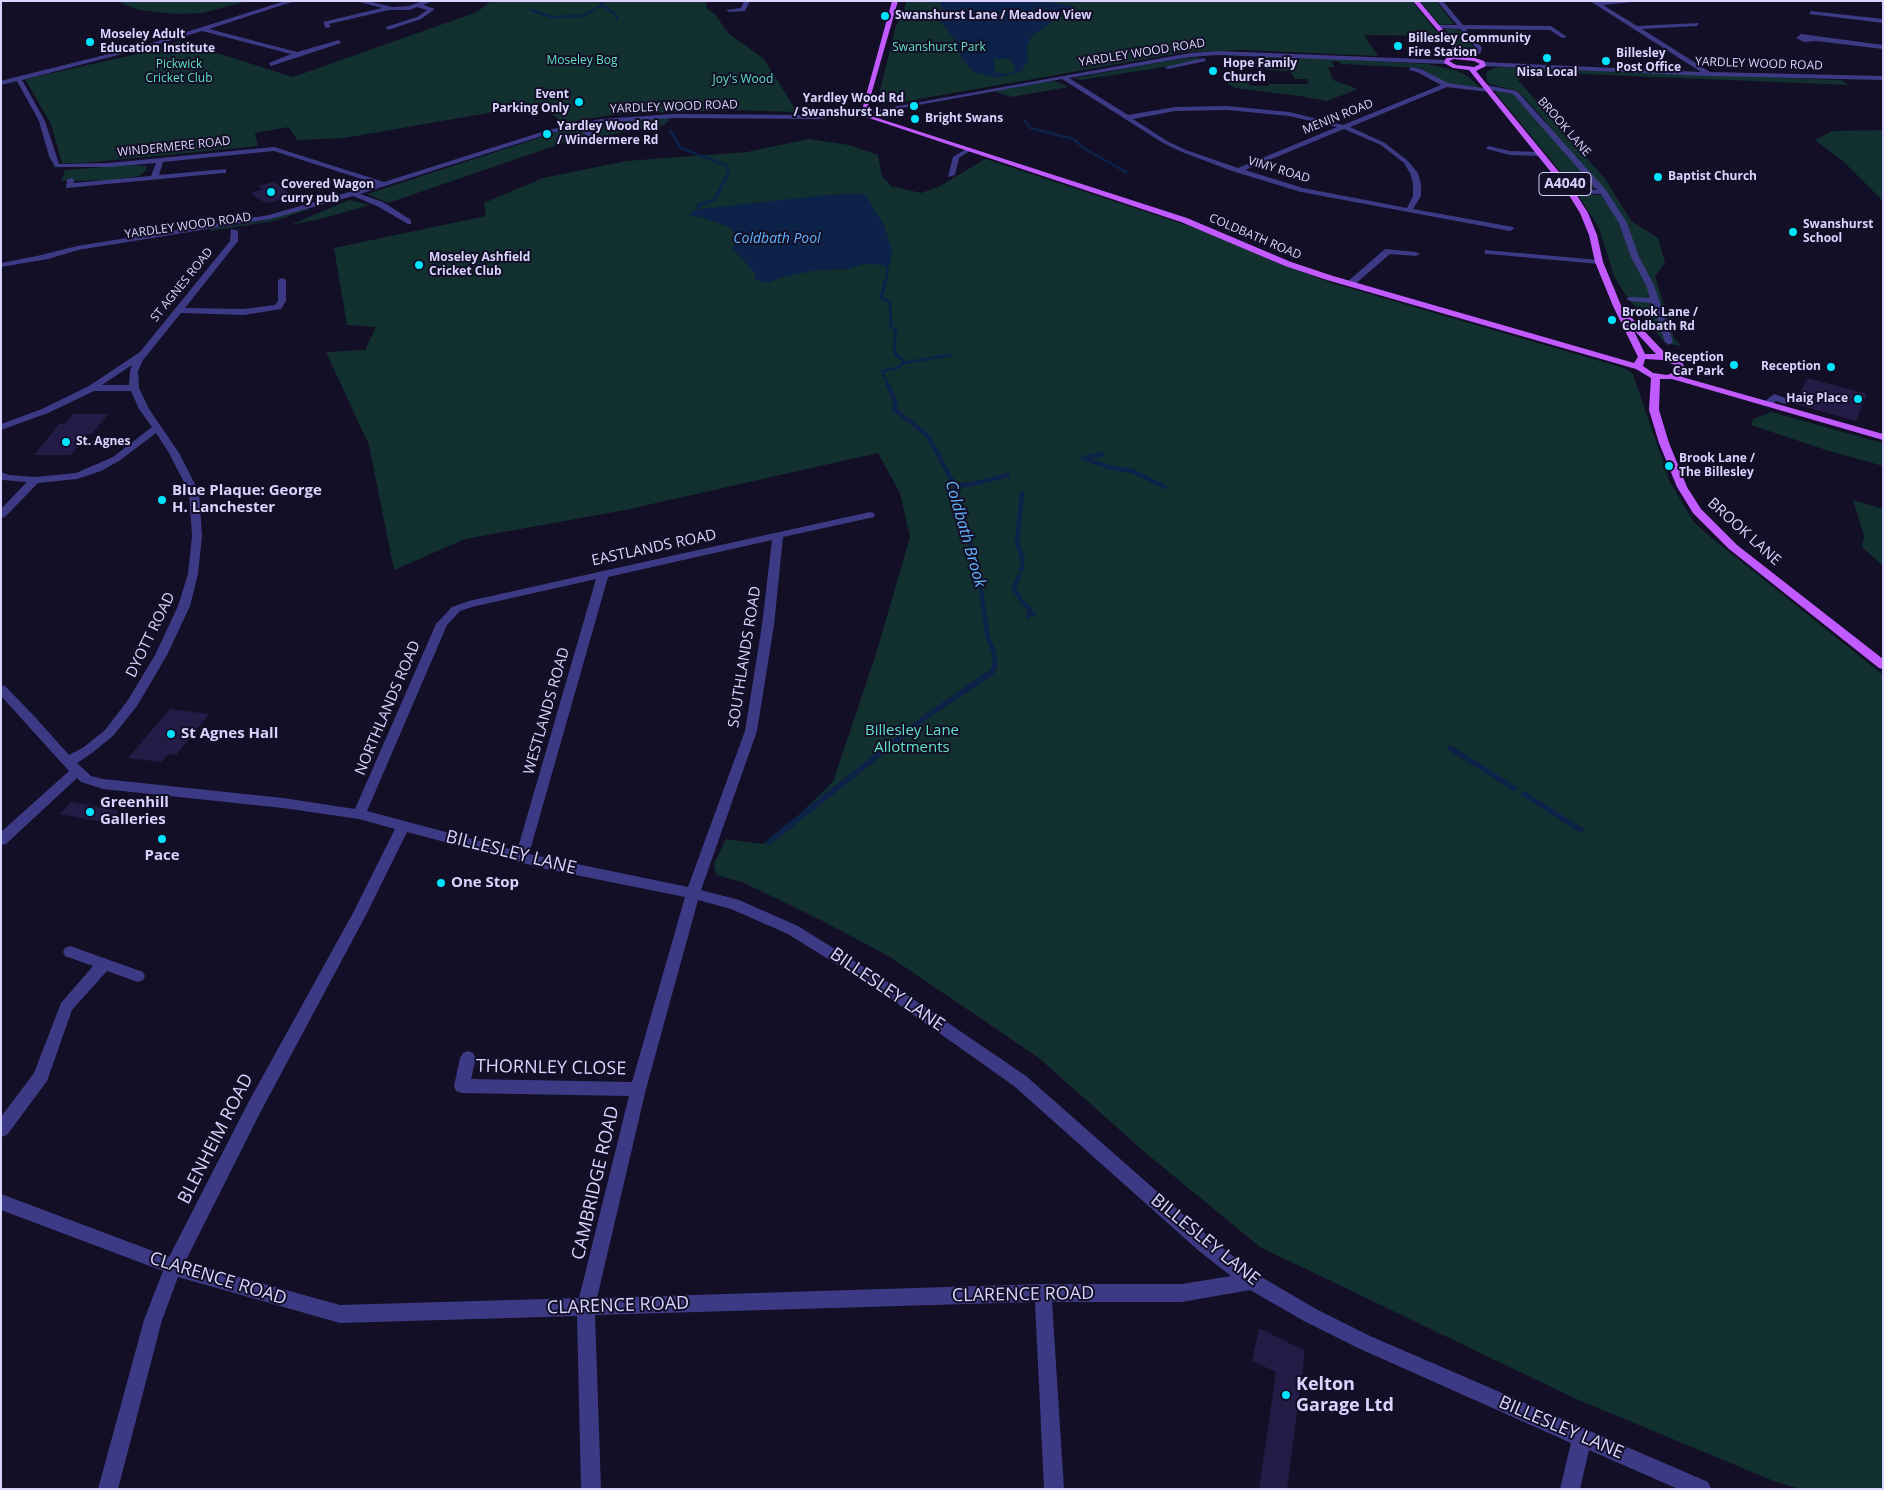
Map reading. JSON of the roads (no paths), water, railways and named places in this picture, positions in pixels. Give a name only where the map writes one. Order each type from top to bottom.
[{"type":"main road","points":[[865,112],[895,1]]},
{"type":"main road","points":[[1416,1],[1458,50],[1484,64],[1481,68],[1471,69],[1455,67],[1446,62],[1457,54],[1458,50]]},
{"type":"main road","points":[[1453,57],[1468,56]]},
{"type":"main road","name":"A4040","points":[[1471,69],[1541,154],[1570,191],[1584,213],[1593,235],[1599,262],[1617,306],[1642,357]]},
{"type":"main road","name":"YARDLEY WOOD ROAD","points":[[856,114],[865,112],[873,114],[874,111]]},
{"type":"main road","name":"COLDBATH ROAD","points":[[865,112],[968,150],[1184,220],[1288,264],[1350,284],[1639,367],[1656,377]]},
{"type":"main road","name":"A4040","points":[[1617,306],[1664,357]]},
{"type":"main road","points":[[1639,367],[1638,363],[1642,357],[1664,357],[1678,363],[1682,368],[1726,394]]},
{"type":"main road","points":[[1674,377],[1681,374],[1682,368]]},
{"type":"main road","points":[[1656,377],[1674,377],[1726,394],[1883,437]]},
{"type":"main road","name":"BROOK LANE","points":[[1656,377],[1654,410],[1664,443],[1682,487],[1697,512],[1733,547],[1883,665]]},
{"type":"street","points":[[1,82],[203,29],[292,1]]},
{"type":"street","points":[[359,1],[386,9]]},
{"type":"street","points":[[419,6],[429,1]]},
{"type":"street","points":[[729,10],[743,10],[747,1]]},
{"type":"street","points":[[1440,1],[1479,48],[1478,53],[1468,56]]},
{"type":"street","points":[[1595,2],[1639,1]]},
{"type":"street","points":[[1595,2],[1709,74]]},
{"type":"street","points":[[328,27],[325,23],[386,9],[419,6],[432,9],[419,18],[387,28]]},
{"type":"street","points":[[1811,13],[1883,20]]},
{"type":"street","points":[[1635,28],[1697,24]]},
{"type":"street","points":[[1438,27],[1551,28],[1564,37]]},
{"type":"street","points":[[203,29],[297,54]]},
{"type":"street","points":[[1816,39],[1883,47]]},
{"type":"street","points":[[271,64],[297,54],[339,42]]},
{"type":"street","name":"YARDLEY WOOD ROAD","points":[[874,111],[1190,55],[1218,53],[1446,62]]},
{"type":"street","name":"YARDLEY WOOD ROAD","points":[[1161,68],[1204,60]]},
{"type":"street","name":"YARDLEY WOOD ROAD","points":[[1484,64],[1709,74],[1883,78]]},
{"type":"street","points":[[1411,68],[1419,70],[1446,85]]},
{"type":"street","name":"YARDLEY WOOD ROAD","points":[[1112,76],[1138,72]]},
{"type":"street","points":[[1,76],[9,75],[18,78]]},
{"type":"street","name":"VIMY ROAD","points":[[1063,76],[1164,142],[1184,151],[1301,190],[1510,229]]},
{"type":"street","name":"WINDERMERE ROAD","points":[[18,78],[42,121],[52,156],[57,166],[161,160],[281,149],[384,184]]},
{"type":"street","name":"YARDLEY WOOD ROAD","points":[[1071,82],[1103,78]]},
{"type":"street","name":"BROOK LANE","points":[[1446,85],[1516,92],[1603,192],[1622,224],[1635,257],[1650,285],[1669,342]]},
{"type":"street","name":"MENIN ROAD","points":[[1240,170],[1446,85]]},
{"type":"street","points":[[1126,118],[1174,109],[1236,108],[1289,114],[1344,127],[1383,144],[1406,162],[1414,173],[1417,184],[1417,196],[1409,210]]},
{"type":"street","name":"YARDLEY WOOD ROAD","points":[[1,265],[40,258],[74,255],[206,231],[270,217],[335,200],[542,134],[576,125],[638,117],[817,117],[856,114]]},
{"type":"street","points":[[576,125],[604,144],[624,144]]},
{"type":"street","points":[[1489,148],[1505,153],[1541,154]]},
{"type":"street","points":[[951,175],[956,157],[968,150]]},
{"type":"street","points":[[154,178],[161,160]]},
{"type":"street","points":[[71,180],[69,186],[223,171]]},
{"type":"street","points":[[1570,191],[1603,192]]},
{"type":"street","points":[[353,194],[380,204],[408,222]]},
{"type":"street","name":"YARDLEY WOOD ROAD","points":[[206,231],[234,231],[289,221],[335,200]]},
{"type":"street","name":"ST AGNES ROAD","points":[[134,388],[134,371],[139,359],[234,241],[234,231]]},
{"type":"street","points":[[1350,284],[1388,251],[1416,254]]},
{"type":"street","points":[[1488,252],[1599,262]]},
{"type":"street","points":[[179,310],[244,312],[278,307],[282,301],[282,280]]},
{"type":"street","points":[[1630,299],[1656,301]]},
{"type":"street","name":"ST AGNES ROAD","points":[[4,426],[45,411],[92,388],[144,353]]},
{"type":"street","points":[[92,388],[134,388]]},
{"type":"street","name":"DYOTT ROAD","points":[[1,840],[88,750],[109,733],[133,703],[161,655],[184,606],[193,574],[197,536],[194,492],[174,453],[144,409],[134,388]]},
{"type":"street","points":[[1767,404],[1774,397],[1785,401]]},
{"type":"street","points":[[1,438],[4,426]]},
{"type":"street","points":[[1,475],[7,478],[35,480],[77,476],[97,469],[123,454],[158,427]]},
{"type":"street","points":[[1,515],[35,480]]},
{"type":"street","name":"EASTLANDS ROAD","points":[[448,616],[456,609],[469,604],[870,516]]},
{"type":"street","name":"SOUTHLANDS ROAD","points":[[693,893],[750,731],[768,625],[778,536]]},
{"type":"street","name":"WESTLANDS ROAD","points":[[522,857],[603,574]]},
{"type":"street","name":"NORTHLANDS ROAD","points":[[359,814],[373,786],[432,644],[448,616]]},
{"type":"street","name":"BILLESLEY LANE","points":[[1,689],[72,766],[86,779],[102,784],[283,802],[359,814],[522,857],[693,893],[734,904],[793,930],[897,995],[1020,1081],[1205,1245],[1252,1281],[1310,1315],[1364,1342],[1701,1489]]},
{"type":"street","name":"BLENHEIM ROAD","points":[[108,1489],[153,1320],[174,1268],[254,1108],[359,915],[403,826]]},
{"type":"street","name":"CAMBRIDGE ROAD","points":[[591,1489],[586,1307],[638,1089],[693,893]]},
{"type":"street","points":[[70,952],[138,976]]},
{"type":"street","points":[[1,1130],[41,1076],[66,1007],[103,965]]},
{"type":"street","name":"THORNLEY CLOSE","points":[[468,1058],[462,1086],[638,1089]]},
{"type":"street","name":"CLARENCE ROAD","points":[[1,1202],[174,1268],[340,1314],[1043,1293],[1182,1293],[1252,1281]]},
{"type":"street","points":[[1043,1293],[1054,1489]]},
{"type":"street","points":[[1570,1489],[1582,1437]]},
{"type":"water","points":[[940,1],[1026,1],[1074,6],[1032,36],[1027,47],[1028,60],[1022,71],[1003,77],[994,77],[974,72],[962,59],[954,39],[941,22],[942,11]],"holes":[[[994,59],[1010,59],[1015,71],[1006,74],[998,73],[995,70]]]},
{"type":"water","name":"Coldbath Pool","points":[[865,194],[884,225],[892,250],[890,265],[864,264],[848,269],[816,270],[780,278],[768,283],[756,280],[754,272],[732,248],[739,236],[729,227],[701,217],[689,216],[692,211],[708,208],[827,195]]},
{"type":"waterway","name":"Coldbath Brook","points":[[602,5],[603,1]]},
{"type":"waterway","points":[[531,10],[552,17],[583,16],[602,5]]},
{"type":"waterway","name":"Coldbath Brook","points":[[602,5],[616,15],[617,19]]},
{"type":"waterway","points":[[1025,121],[1030,128],[1074,139],[1083,148],[1121,169]]},
{"type":"waterway","name":"Coldbath Brook","points":[[670,130],[681,148],[728,166]]},
{"type":"waterway","points":[[1119,168],[1126,172]]},
{"type":"waterway","name":"Coldbath Brook","points":[[706,212],[700,210],[698,205],[713,200],[717,196],[728,173],[728,169]]},
{"type":"waterway","name":"Coldbath Brook","points":[[883,264],[887,266],[887,275],[881,297],[890,303],[891,326],[896,331],[894,348],[896,356],[900,357],[904,363]]},
{"type":"waterway","points":[[904,363],[950,355]]},
{"type":"waterway","name":"Coldbath Brook","points":[[889,387],[882,371],[897,368],[904,363]]},
{"type":"waterway","name":"Coldbath Brook","points":[[888,385],[896,403],[894,409],[928,436],[955,486]]},
{"type":"waterway","points":[[1103,454],[1083,458],[1108,467],[1132,471],[1165,487]]},
{"type":"waterway","points":[[955,486],[973,484],[1008,475]]},
{"type":"waterway","name":"Coldbath Brook","points":[[955,486],[979,576],[988,639],[994,652],[995,665]]},
{"type":"waterway","points":[[1021,570],[1023,559],[1017,543],[1022,493]]},
{"type":"waterway","points":[[1019,576],[1014,588],[1020,599]]},
{"type":"waterway","points":[[1022,602],[1034,614],[1029,614],[1028,616]]},
{"type":"waterway","name":"Coldbath Brook","points":[[769,842],[927,716],[992,672],[995,665]]},
{"type":"waterway","points":[[1450,748],[1514,788]]},
{"type":"waterway","points":[[1524,794],[1581,830]]},
{"type":"place","name":"Swanshurst Lane / Meadow View","points":[[885,16]]},
{"type":"place","name":"Moseley Adult Education Institute","points":[[90,42]]},
{"type":"place","name":"Billesley Community Fire Station","points":[[1398,46]]},
{"type":"place","name":"Nisa Local","points":[[1547,58]]},
{"type":"place","name":"Billesley Post Office","points":[[1606,61]]},
{"type":"place","name":"Hope Family Church","points":[[1213,71]]},
{"type":"place","name":"Event Parking Only","points":[[579,102]]},
{"type":"place","name":"Yardley Wood Rd / Swanshurst Lane","points":[[914,106]]},
{"type":"place","name":"Bright Swans","points":[[915,119]]},
{"type":"place","name":"Yardley Wood Rd / Windermere Rd","points":[[547,134]]},
{"type":"place","name":"Baptist Church","points":[[1658,177]]},
{"type":"place","name":"Covered Wagon curry pub","points":[[271,192]]},
{"type":"place","name":"Swanshurst School","points":[[1793,232]]},
{"type":"place","name":"Moseley Ashfield Cricket Club","points":[[419,265]]},
{"type":"place","name":"Brook Lane / Coldbath Rd","points":[[1612,320]]},
{"type":"place","name":"Reception Car Park","points":[[1734,365]]},
{"type":"place","name":"Reception","points":[[1831,367]]},
{"type":"place","name":"Haig Place","points":[[1858,399]]},
{"type":"place","name":"St. Agnes","points":[[66,442]]},
{"type":"place","name":"Brook Lane / The Billesley","points":[[1669,466]]},
{"type":"place","name":"Blue Plaque: George H. Lanchester","points":[[162,500]]},
{"type":"place","name":"St Agnes Hall","points":[[171,734]]},
{"type":"place","name":"Greenhill Galleries","points":[[90,812]]},
{"type":"place","name":"Pace","points":[[162,839]]},
{"type":"place","name":"One Stop","points":[[441,883]]},
{"type":"place","name":"Kelton Garage Ltd","points":[[1286,1395]]},
{"type":"park label","name":"Swanshurst Park","points":[[939,48]]},
{"type":"park label","name":"Moseley Bog","points":[[582,61]]},
{"type":"park label","name":"Pickwick Cricket Club","points":[[179,72]]},
{"type":"park label","name":"Joy's Wood","points":[[743,80]]},
{"type":"park label","name":"Billesley Lane Allotments","points":[[912,740]]}]
